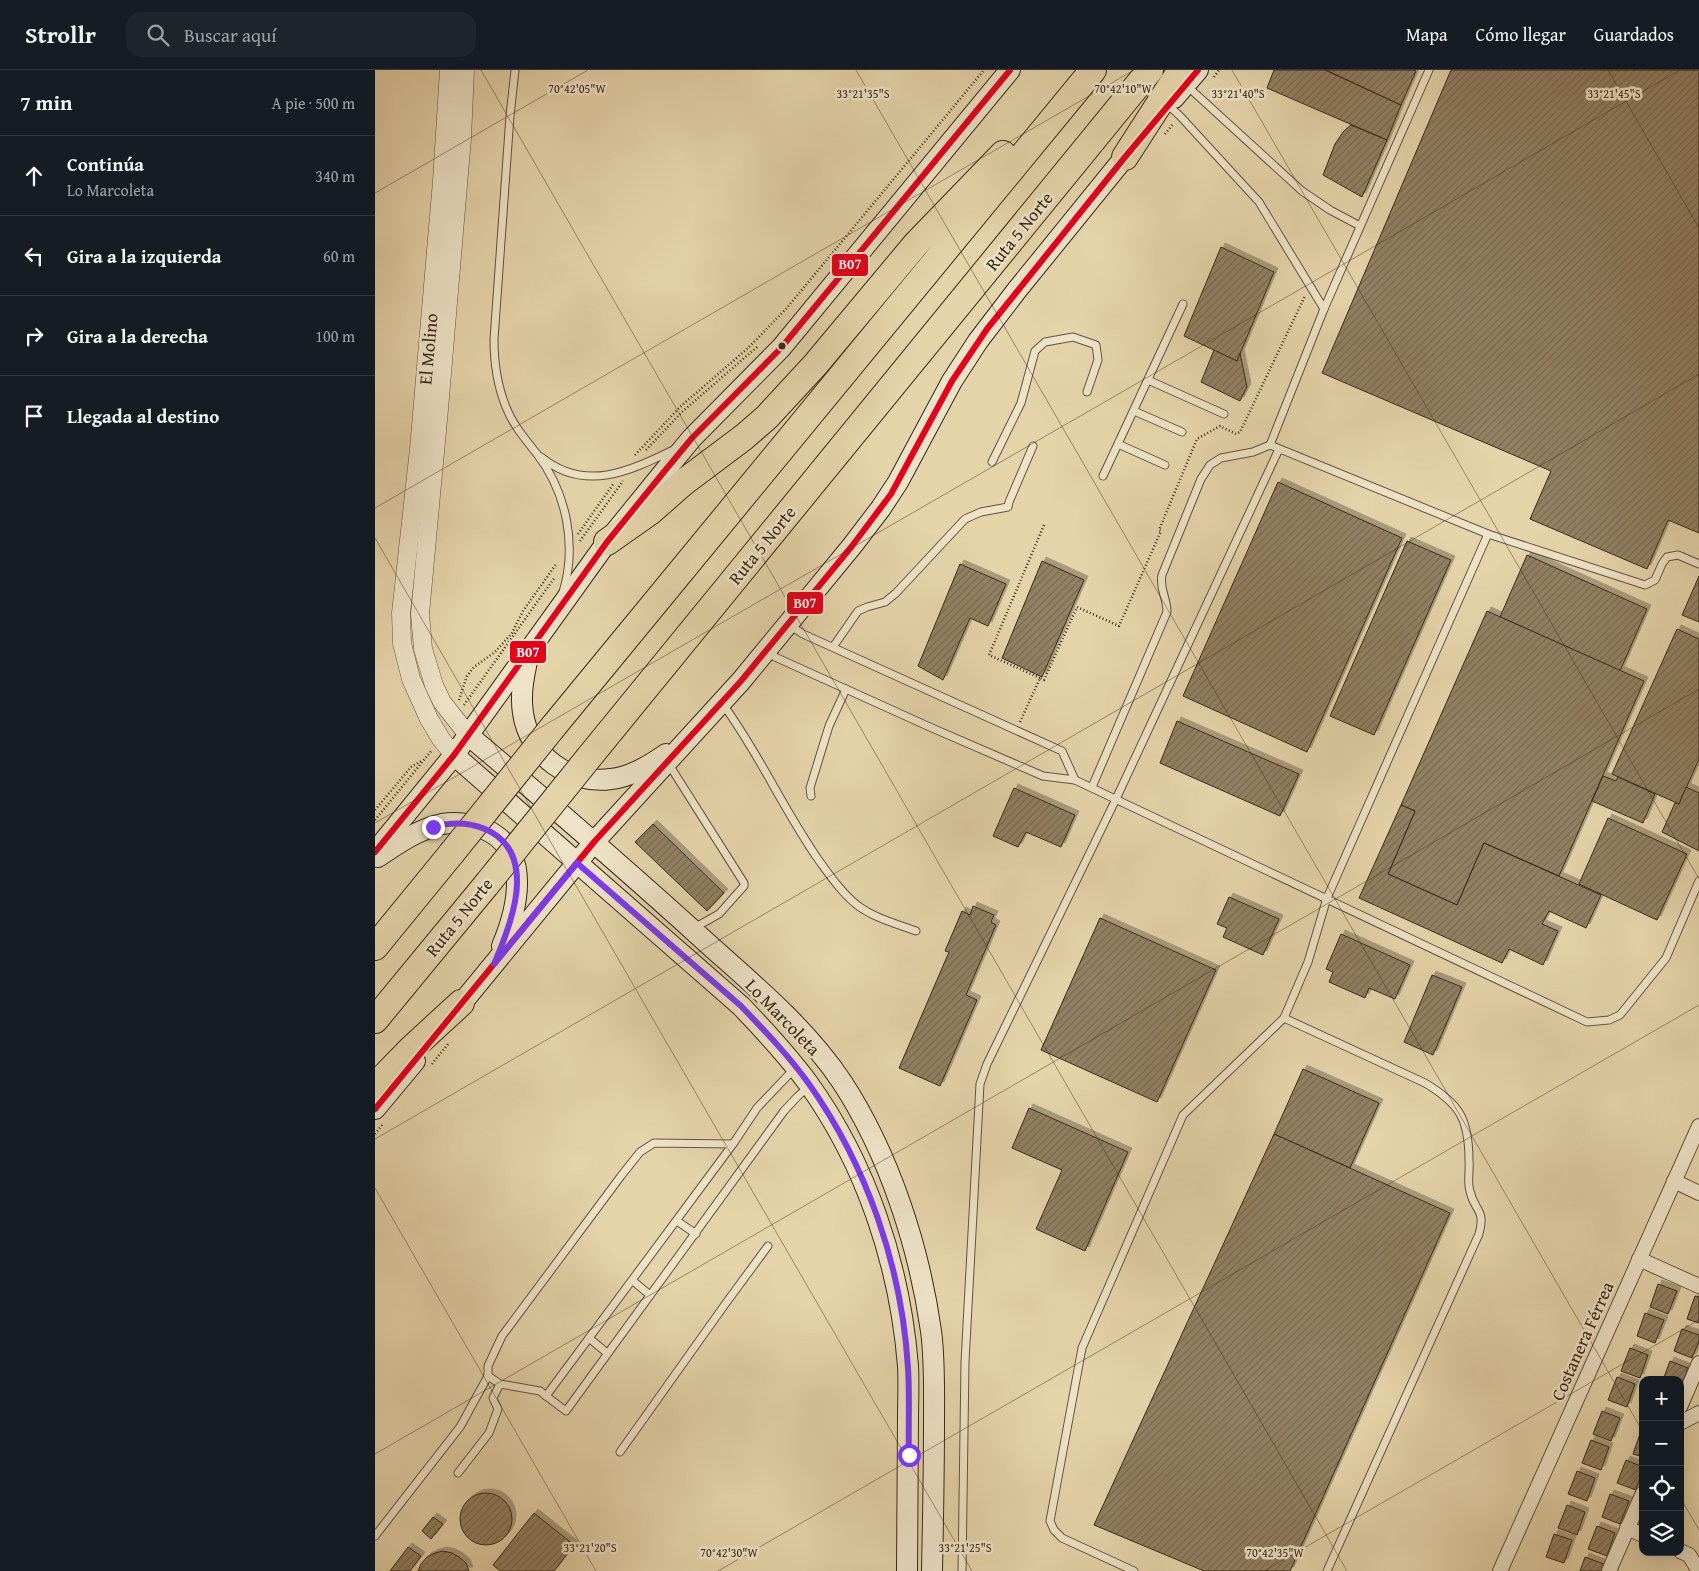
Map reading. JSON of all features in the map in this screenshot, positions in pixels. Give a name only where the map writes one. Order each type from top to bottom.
[{"type":"highway","points":[[607,542],[651,511],[684,482],[767,417],[815,365],[917,244],[993,165],[1023,130],[1088,70]]},
{"type":"highway","points":[[375,947],[553,727],[1093,70]]},
{"type":"highway","name":"Ruta 5 Norte","points":[[375,1020],[1150,70]]},
{"type":"highway","points":[[1125,157],[1188,75]]},
{"type":"highway","points":[[375,1086],[411,1049],[461,1004]]},
{"type":"main road","points":[[375,852],[454,755],[607,542],[687,443],[781,348],[1010,70]]},
{"type":"main road","points":[[375,1109],[594,842],[722,703],[852,546],[891,494],[952,381],[987,328],[1168,105],[1188,75]]},
{"type":"main road","points":[[530,650],[521,701],[525,725],[529,736],[543,756],[563,771],[593,780],[612,780],[624,777],[654,762],[687,740]]},
{"type":"main road","name":"Lo Marcoleta","points":[[468,735],[594,842],[783,1012],[815,1047],[841,1082],[875,1144],[902,1209],[923,1287],[934,1363],[932,1571]]},
{"type":"main road","name":"Lo Marcoleta","points":[[454,755],[741,1006],[796,1066],[827,1113],[868,1191],[888,1251],[901,1309],[908,1369],[907,1571]]},
{"type":"main road","points":[[375,859],[412,836],[440,825],[457,823],[474,825],[491,832],[504,842],[512,857],[518,884],[512,918],[494,964]]},
{"type":"main road","points":[[908,1418],[923,1425],[934,1424]]},
{"type":"main road","points":[[909,1455],[923,1455],[934,1462]]},
{"type":"street","name":"El Molino","points":[[401,628],[401,602],[419,449],[443,181],[449,70]]},
{"type":"street","name":"El Molino","points":[[424,577],[461,147],[465,70]]},
{"type":"street","name":"Lo Marcoleta","points":[[424,577],[420,614],[423,649],[433,685],[442,702],[468,735]]},
{"type":"street","name":"Lo Marcoleta","points":[[401,628],[407,668],[419,698],[441,739],[454,755]]},
{"type":"street","name":"Costanera Férrea","points":[[1500,1571],[1699,1126]]},
{"type":"street","points":[[1674,1181],[1699,1194]]},
{"type":"street","points":[[1639,1259],[1699,1286]]},
{"type":"street","points":[[1684,1398],[1699,1363]]},
{"type":"street","points":[[1684,1421],[1699,1413]]},
{"type":"street","points":[[1609,1571],[1639,1502]]},
{"type":"street","points":[[1627,1528],[1639,1533]]},
{"type":"street","points":[[1684,1553],[1689,1555],[1699,1571]]},
{"type":"lane","points":[[515,70],[509,126],[494,357],[498,383],[506,407],[519,432],[550,474],[560,495],[568,525],[568,572],[565,587],[554,616]]},
{"type":"lane","points":[[1092,787],[1167,612],[1167,602],[1160,584],[1162,575],[1201,480],[1210,464],[1221,458],[1253,452],[1270,445],[1324,309],[1429,70]]},
{"type":"lane","points":[[1188,75],[1302,191],[1330,210],[1360,226]]},
{"type":"lane","points":[[1168,105],[1259,202],[1324,309]]},
{"type":"lane","points":[[1103,476],[1183,304]]},
{"type":"lane","points":[[992,462],[1021,403],[1035,351],[1045,342],[1073,337],[1096,345],[1098,360],[1087,392]]},
{"type":"lane","points":[[1148,380],[1224,414]]},
{"type":"lane","points":[[1134,411],[1182,432]]},
{"type":"lane","points":[[537,454],[555,467],[576,474],[599,476],[621,473],[687,443]]},
{"type":"lane","points":[[1119,444],[1165,465]]},
{"type":"lane","points":[[1270,445],[1488,534],[1645,585],[1655,580],[1667,557],[1678,555],[1699,564]]},
{"type":"lane","points":[[833,647],[858,612],[867,607],[885,602],[896,593],[965,519],[974,514],[1009,507],[1009,502],[1033,446]]},
{"type":"lane","points":[[962,1571],[965,1362],[980,1084],[987,1064],[1116,799],[1279,449]]},
{"type":"lane","points":[[1134,1571],[1062,1538],[1054,1530],[1050,1521],[1081,1348],[1183,1115],[1284,1018],[1308,962],[1327,898],[1488,534]]},
{"type":"lane","points":[[788,624],[803,634],[1061,751],[1075,780]]},
{"type":"lane","points":[[768,648],[775,657],[1043,776],[1075,780],[1092,787],[1587,1022],[1609,1020],[1620,1015],[1666,958],[1699,881]]},
{"type":"lane","points":[[811,796],[809,788],[829,726],[846,689]]},
{"type":"lane","points":[[722,703],[739,727],[808,845],[836,885],[857,905],[880,917],[916,931]]},
{"type":"lane","points":[[668,762],[745,883],[719,914],[691,929]]},
{"type":"lane","points":[[1284,1018],[1425,1083],[1444,1095],[1457,1109],[1466,1125],[1469,1142],[1469,1191],[1481,1213],[1482,1223],[1479,1234],[1327,1571]]},
{"type":"lane","points":[[546,1396],[677,1221],[757,1108],[796,1066]]},
{"type":"lane","points":[[488,1376],[500,1384],[540,1391],[565,1411],[784,1111],[810,1085]]},
{"type":"lane","points":[[375,1536],[460,1427],[488,1376],[487,1366],[502,1336],[640,1152],[654,1143],[733,1144]]},
{"type":"lane","points":[[677,1221],[695,1234]]},
{"type":"lane","points":[[620,1452],[768,1246]]},
{"type":"lane","points":[[633,1281],[651,1295]]},
{"type":"lane","points":[[589,1338],[607,1353]]},
{"type":"lane","points":[[458,1472],[489,1433],[498,1409],[493,1398],[500,1384]]},
{"type":"path","points":[[455,719],[467,676],[474,667],[495,652],[512,633],[523,611],[621,473],[680,407],[747,349],[786,309],[983,70]]},
{"type":"path","points":[[1044,525],[989,656],[1044,680],[1077,607],[1119,626],[1161,531],[1159,530],[1197,439],[1220,426],[1236,434],[1240,432],[1310,286]]},
{"type":"path","points":[[1017,730],[1040,678]]},
{"type":"path","points":[[375,810],[411,767],[424,759],[375,820]]},
{"type":"building","points":[[1274,70],[1325,70],[1401,105],[1387,140],[1267,88]]},
{"type":"building","points":[[1326,70],[1413,70],[1416,71],[1401,105]]},
{"type":"building","points":[[1451,70],[1699,70],[1699,533],[1668,520],[1647,569],[1530,519],[1551,471],[1322,373]]},
{"type":"building","points":[[1351,125],[1387,140],[1362,197],[1323,175],[1335,144],[1343,132]]},
{"type":"building","points":[[1221,247],[1274,272],[1237,361],[1184,336]]},
{"type":"building","points":[[1214,350],[1237,361],[1240,353],[1247,387],[1240,401],[1201,382]]},
{"type":"building","points":[[1278,482],[1402,538],[1307,752],[1183,696]]},
{"type":"building","points":[[1407,541],[1451,560],[1374,735],[1330,716]]},
{"type":"building","points":[[1527,555],[1647,609],[1620,671],[1500,617]]},
{"type":"building","points":[[1042,561],[1084,580],[1042,677],[1002,658]]},
{"type":"building","points":[[960,564],[1006,584],[988,626],[970,618],[943,680],[918,666]]},
{"type":"building","points":[[1699,576],[1699,622],[1682,615]]},
{"type":"building","points":[[1487,611],[1644,681],[1559,876],[1484,843],[1457,905],[1388,874],[1415,811],[1401,805]]},
{"type":"building","points":[[1677,629],[1699,639],[1699,759],[1679,804],[1612,774]]},
{"type":"building","points":[[1177,721],[1299,774],[1280,816],[1160,763]]},
{"type":"building","points":[[1603,776],[1616,781],[1618,777],[1655,794],[1643,823],[1592,801]]},
{"type":"building","points":[[1686,787],[1699,793],[1699,851],[1662,832],[1675,803],[1679,804]]},
{"type":"building","points":[[1014,788],[1075,815],[1061,847],[1026,832],[1018,847],[993,836]]},
{"type":"building","points":[[1401,805],[1415,811],[1388,874],[1457,905],[1484,843],[1601,895],[1586,928],[1549,911],[1542,924],[1558,931],[1543,965],[1509,949],[1502,963],[1359,898]]},
{"type":"building","points":[[1608,818],[1687,854],[1657,920],[1579,884]]},
{"type":"building","points":[[653,824],[724,893],[707,911],[635,842]]},
{"type":"building","points":[[1229,897],[1279,919],[1263,955],[1223,937],[1227,928],[1217,924]]},
{"type":"building","points":[[973,906],[994,915],[991,922],[996,925],[966,995],[977,1000],[940,1086],[899,1068],[949,952],[945,951],[962,911],[970,915]]},
{"type":"building","points":[[1100,918],[1216,970],[1157,1102],[1041,1050]]},
{"type":"building","points":[[1341,934],[1410,965],[1395,999],[1369,988],[1365,998],[1329,982],[1333,972],[1326,969]]},
{"type":"building","points":[[1432,975],[1462,987],[1433,1055],[1404,1042]]},
{"type":"building","points":[[1303,1069],[1379,1103],[1350,1168],[1274,1134]]},
{"type":"building","points":[[1029,1108],[1128,1152],[1085,1251],[1036,1229],[1062,1170],[1012,1148]]},
{"type":"building","points":[[1274,1134],[1450,1213],[1290,1571],[1204,1571],[1094,1525]]},
{"type":"building","points":[[1658,1284],[1677,1291],[1668,1314],[1650,1307]]},
{"type":"building","points":[[1695,1296],[1699,1297],[1699,1323],[1687,1319]]},
{"type":"building","points":[[1645,1313],[1664,1320],[1655,1343],[1637,1336]]},
{"type":"building","points":[[1682,1329],[1699,1335],[1699,1341],[1692,1358],[1674,1351]]},
{"type":"building","points":[[1630,1348],[1648,1355],[1639,1378],[1621,1371]]},
{"type":"building","points":[[1670,1361],[1688,1368],[1684,1378],[1684,1376],[1664,1376]]},
{"type":"building","points":[[1617,1377],[1635,1384],[1627,1407],[1608,1400]]},
{"type":"building","points":[[1602,1411],[1620,1418],[1611,1441],[1593,1434]]},
{"type":"building","points":[[1639,1437],[1639,1456],[1633,1454]]},
{"type":"building","points":[[1591,1440],[1609,1447],[1601,1470],[1582,1463]]},
{"type":"building","points":[[1626,1460],[1639,1465],[1639,1480],[1636,1490],[1617,1483]]},
{"type":"building","points":[[1577,1471],[1595,1478],[1587,1501],[1568,1494]]},
{"type":"building","points":[[481,1493],[491,1493],[505,1500],[512,1514],[512,1524],[505,1538],[491,1545],[481,1545],[471,1541],[464,1534],[460,1524],[460,1514],[464,1504],[471,1497]]},
{"type":"building","points":[[1610,1494],[1629,1501],[1620,1524],[1602,1517]]},
{"type":"building","points":[[1567,1505],[1585,1512],[1577,1535],[1558,1528]]},
{"type":"building","points":[[534,1513],[574,1545],[554,1571],[500,1571],[493,1565]]},
{"type":"building","points":[[433,1517],[443,1524],[431,1539],[422,1531]]},
{"type":"building","points":[[1597,1526],[1615,1533],[1607,1556],[1588,1549]]},
{"type":"building","points":[[1554,1534],[1572,1540],[1564,1563],[1546,1557]]},
{"type":"building","points":[[408,1547],[421,1556],[410,1571],[390,1571]]},
{"type":"building","points":[[443,1551],[459,1557],[466,1563],[469,1571],[418,1571],[427,1557]]},
{"type":"building","points":[[1585,1557],[1604,1564],[1601,1571],[1580,1571]]},
{"type":"transit line","name":"B07","points":[[375,852],[454,755],[607,542],[663,473],[692,438],[781,348],[1010,70]]},
{"type":"transit line","name":"B07","points":[[375,1109],[594,842],[741,681],[852,546],[891,494],[952,381],[987,329],[1125,157],[1198,70]]},
{"type":"route","points":[[433,827],[457,823],[474,825],[491,832],[504,842],[512,857],[518,884],[516,901],[505,939],[494,964],[577,863],[741,1006],[796,1066],[827,1113],[856,1166],[868,1191],[888,1251],[901,1309],[905,1339],[908,1369],[909,1455]]}]
